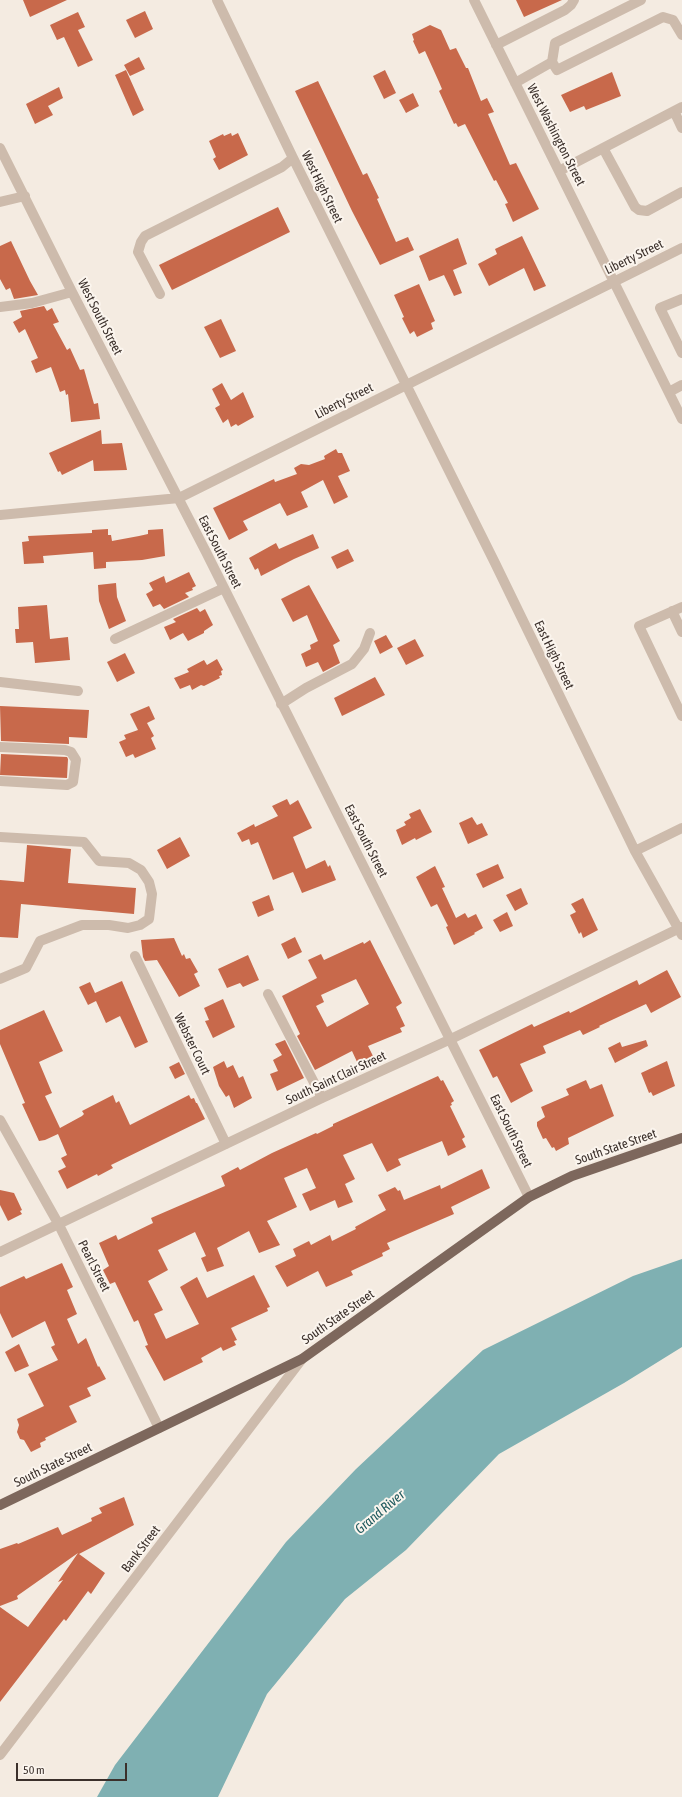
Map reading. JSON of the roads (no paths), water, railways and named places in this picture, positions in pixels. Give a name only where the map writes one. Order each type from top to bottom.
[{"type":"main road","name":"South State Street","points":[[0,1505],[302,1359],[529,1197],[572,1176],[682,1138]]},
{"type":"street","name":"West High Street","points":[[217,0],[293,158],[406,384]]},
{"type":"street","name":"West Washington Street","points":[[474,0],[682,419]]},
{"type":"street","points":[[496,45],[566,10],[574,0]]},
{"type":"street","points":[[641,0],[555,43],[552,62],[557,70],[663,18],[673,20],[682,35]]},
{"type":"street","points":[[515,83],[552,62]]},
{"type":"street","points":[[559,171],[678,109],[682,128]]},
{"type":"street","name":"West South Street","points":[[0,148],[72,292],[179,498]]},
{"type":"street","points":[[603,148],[635,207],[639,210],[647,211],[682,192]]},
{"type":"street","points":[[160,294],[138,252],[141,242],[145,236],[282,167],[293,158]]},
{"type":"street","points":[[0,202],[25,196]]},
{"type":"street","name":"Liberty Street","points":[[0,515],[179,498],[682,248]]},
{"type":"street","points":[[0,307],[32,303],[72,292]]},
{"type":"street","points":[[682,299],[660,308],[682,353]]},
{"type":"street","name":"East High Street","points":[[406,384],[635,851],[681,930]]},
{"type":"street","points":[[669,392],[682,385]]},
{"type":"street","name":"East South Street","points":[[179,498],[529,1197]]},
{"type":"street","points":[[115,640],[224,588]]},
{"type":"street","points":[[682,607],[639,626],[682,716]]},
{"type":"street","points":[[672,611],[682,632]]},
{"type":"street","points":[[281,704],[306,688],[352,664],[364,649],[370,632]]},
{"type":"street","points":[[0,682],[78,691]]},
{"type":"street","points":[[0,747],[65,750],[71,752],[76,760],[73,782],[67,785],[0,781]]},
{"type":"street","points":[[635,851],[682,828]]},
{"type":"street","points":[[0,837],[84,842],[99,861],[129,863],[141,870],[149,882],[152,894],[149,919],[140,925],[128,928],[109,925],[82,925],[40,941],[26,968],[0,978]]},
{"type":"street","name":"South Saint Clair Street","points":[[0,1252],[322,1098],[451,1039],[681,930]]},
{"type":"street","name":"Webster Court","points":[[135,956],[226,1144]]},
{"type":"street","points":[[268,994],[322,1098]]},
{"type":"street","name":"Pearl Street","points":[[0,1120],[58,1224],[159,1428]]},
{"type":"street","name":"Bank Street","points":[[0,1755],[302,1359]]},
{"type":"water","name":"Grand River","points":[[682,1259],[682,1347],[624,1383],[499,1454],[406,1550],[345,1599],[267,1694],[218,1797],[97,1797],[115,1765],[286,1542],[356,1469],[483,1350],[633,1276]]}]
